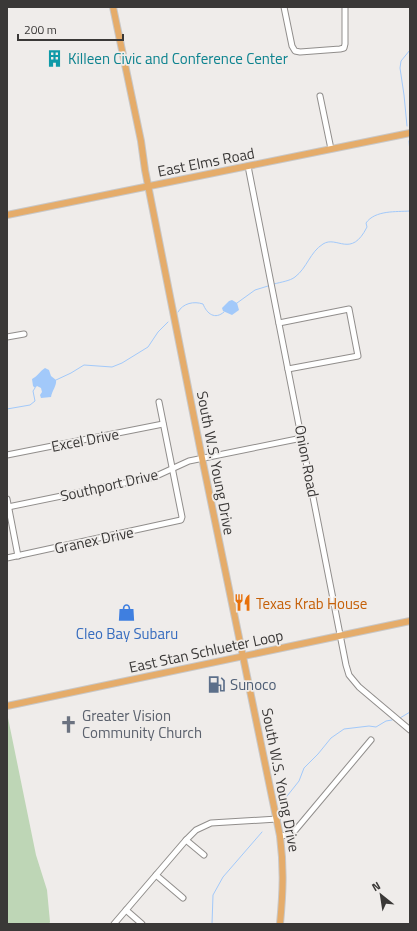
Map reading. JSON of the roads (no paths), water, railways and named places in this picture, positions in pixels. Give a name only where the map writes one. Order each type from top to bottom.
[{"type":"main road","name":"South W.S. Young Drive","points":[[113,7],[141,141],[148,186],[242,657],[277,819],[284,862],[280,924]]},
{"type":"main road","name":"East Elms Road","points":[[7,215],[410,133]]},
{"type":"main road","name":"East Stan Schlueter Loop","points":[[7,706],[410,621]]},
{"type":"street","points":[[284,7],[292,46],[295,51],[344,48],[345,7]]},
{"type":"street","points":[[320,96],[332,149]]},
{"type":"street","name":"Onion Road","points":[[248,166],[346,665],[353,681],[358,687],[410,730]]},
{"type":"street","points":[[279,323],[349,309],[357,348],[358,356],[288,369]]},
{"type":"street","points":[[7,337],[24,334]]},
{"type":"street","points":[[159,402],[172,468]]},
{"type":"street","name":"Excel Drive","points":[[7,455],[163,424]]},
{"type":"street","name":"Southport Drive","points":[[8,507],[154,477],[185,462],[302,438]]},
{"type":"street","name":"Granex Drive","points":[[7,558],[181,520],[182,517],[172,468]]},
{"type":"street","points":[[7,499],[18,556]]},
{"type":"street","points":[[280,836],[293,833],[371,740]]},
{"type":"street","points":[[114,924],[196,830],[211,823],[220,821],[277,819]]},
{"type":"street","points":[[186,840],[204,855]]},
{"type":"street","points":[[156,875],[183,898]]},
{"type":"street","points":[[126,910],[142,924]]},
{"type":"water","points":[[232,300],[237,303],[239,310],[232,315],[223,311],[222,308]]},
{"type":"water","points":[[45,368],[49,370],[51,376],[56,380],[56,382],[51,397],[41,398],[41,388],[37,386],[35,388],[33,386],[32,379]]},
{"type":"waterway","points":[[407,126],[400,68],[401,61],[410,50]]},
{"type":"waterway","points":[[409,141],[410,152]]},
{"type":"waterway","points":[[274,284],[295,277],[303,269],[315,251],[323,244],[328,242],[344,244],[355,242],[361,237],[367,227],[366,223],[375,216],[386,212],[410,211]]},
{"type":"waterway","points":[[237,303],[255,290],[268,286]]},
{"type":"waterway","points":[[178,312],[186,305],[196,303],[203,304],[207,311],[214,316],[224,312]]},
{"type":"waterway","points":[[56,380],[84,365],[112,367],[122,363],[148,347],[158,332],[168,322]]},
{"type":"waterway","points":[[7,409],[30,405],[35,401],[33,391],[35,388]]},
{"type":"waterway","points":[[400,718],[410,712]]},
{"type":"waterway","points":[[280,805],[299,781],[304,768],[331,738],[344,729],[369,726],[376,727],[386,721],[392,720]]},
{"type":"waterway","points":[[212,924],[213,895],[223,877],[262,832]]},
{"type":"place","name":"Killeen Civic and Conference Center","points":[[55,58]]},
{"type":"place","name":"Texas Krab House","points":[[243,603]]},
{"type":"place","name":"Cleo Bay Subaru","points":[[127,612]]},
{"type":"place","name":"Sunoco","points":[[217,684]]},
{"type":"place","name":"Greater Vision Community Church","points":[[69,724]]}]
